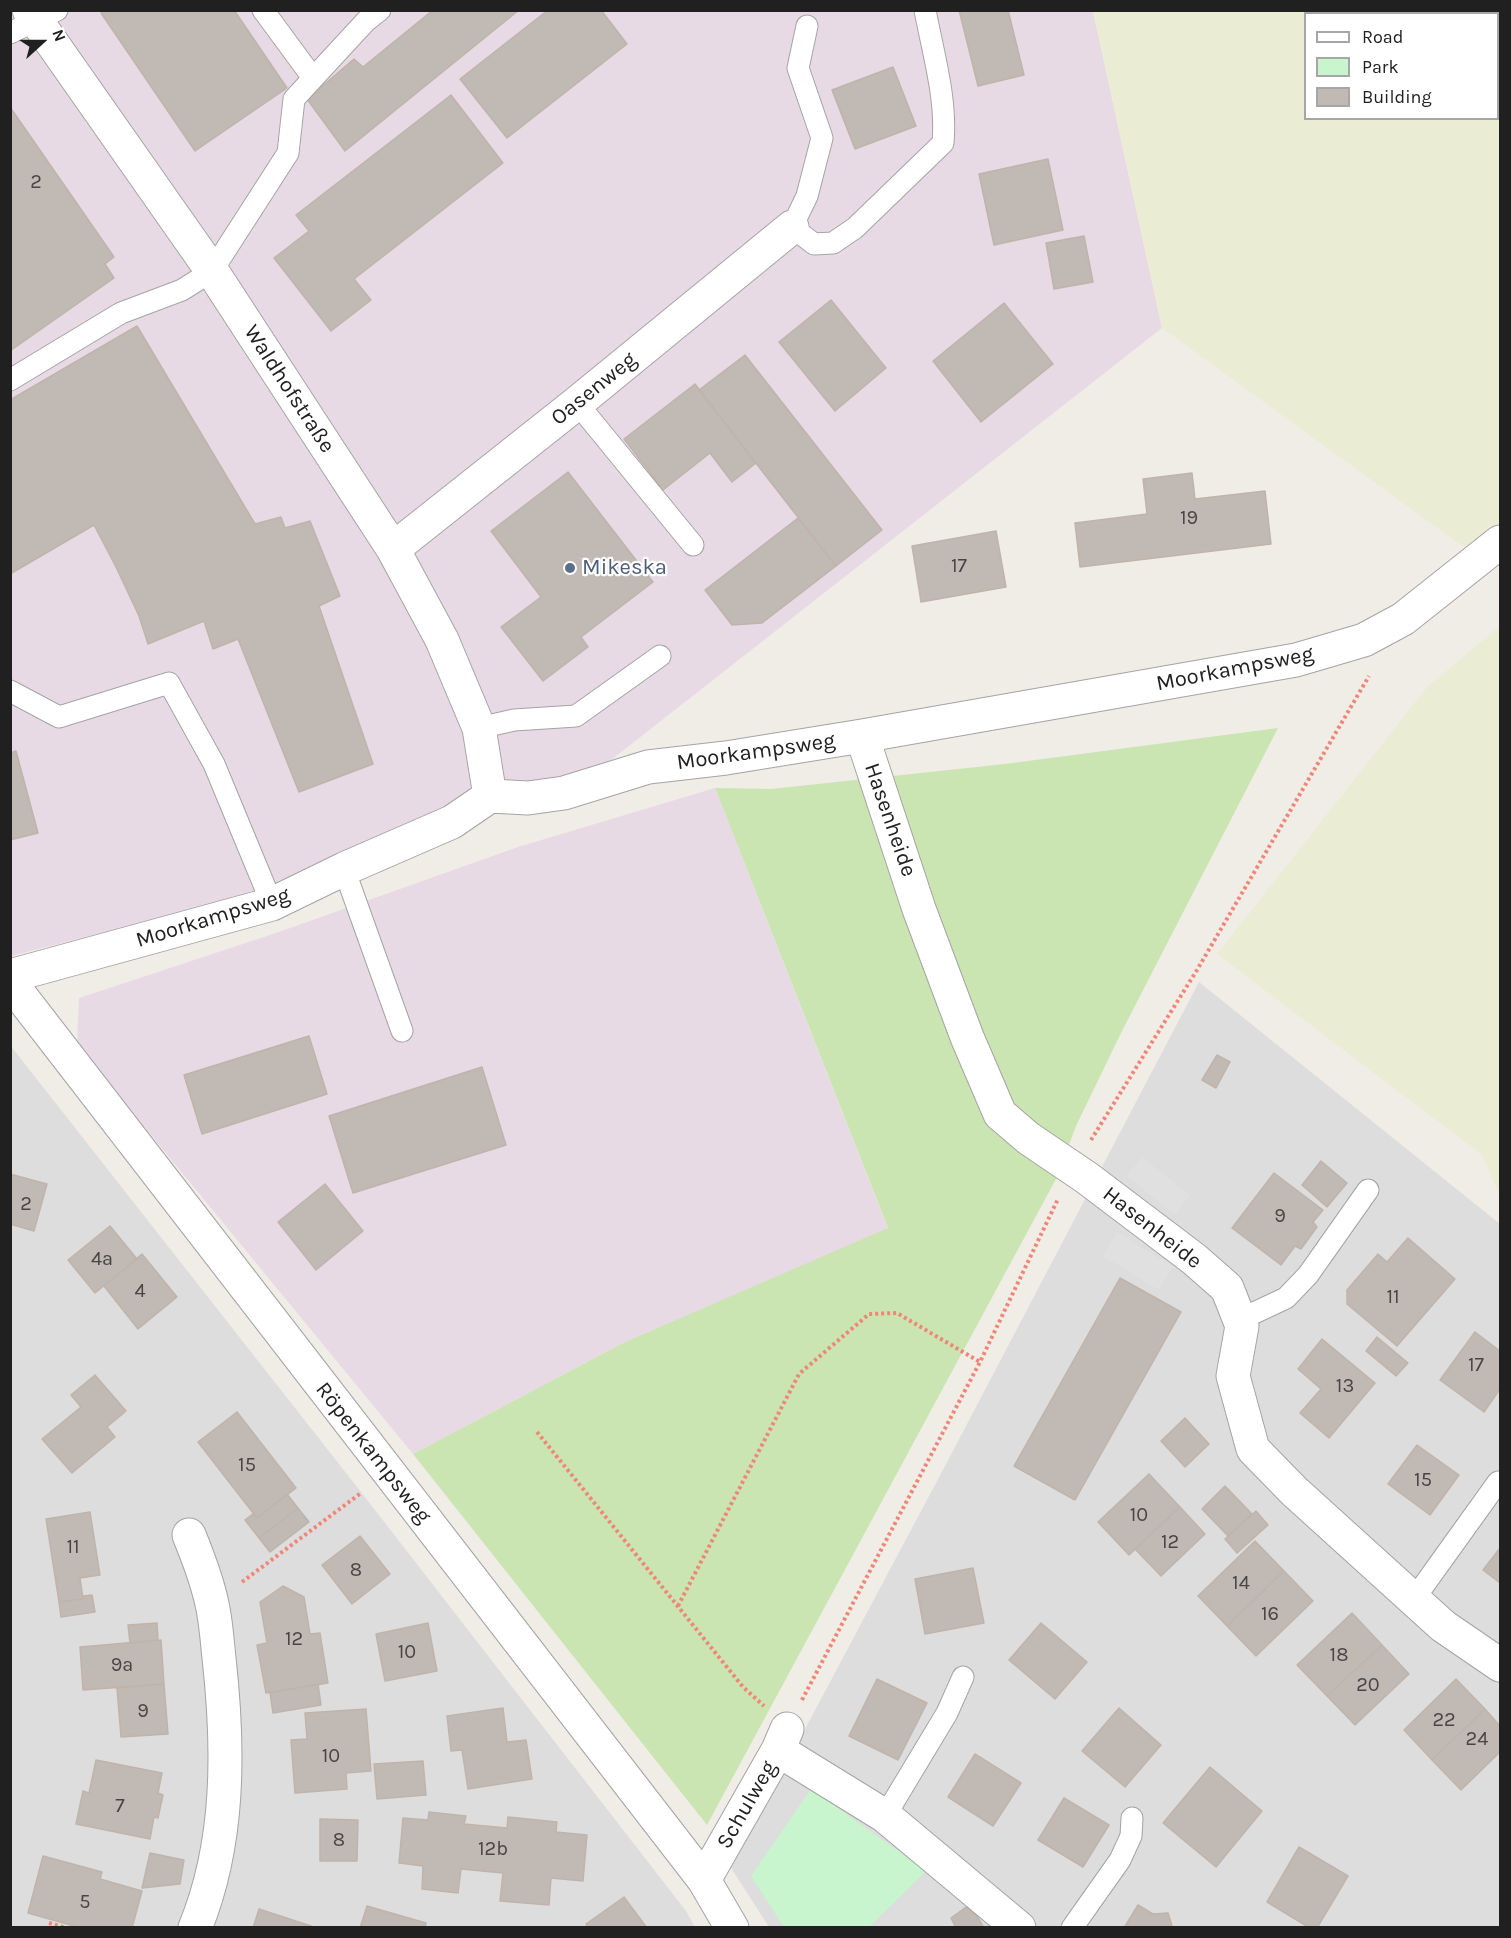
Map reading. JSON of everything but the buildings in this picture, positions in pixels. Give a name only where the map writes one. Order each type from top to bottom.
[{"type":"street","name":"Waldhofstraße","points":[[35,17],[212,271],[393,549],[442,640],[479,728],[490,796]]},
{"type":"street","name":"Oasenweg","points":[[393,549],[577,403],[792,227]]},
{"type":"street","name":"Moorkampsweg","points":[[10,976],[272,904],[344,869],[452,822],[490,796],[528,798],[564,793],[648,767],[726,758],[861,736],[1296,660],[1364,640],[1403,619],[1500,542]]},
{"type":"street","name":"Hasenheide","points":[[861,736],[927,930],[967,1037],[1000,1113],[1028,1138],[1087,1178],[1194,1259],[1227,1288],[1242,1326],[1233,1376],[1253,1449],[1294,1491],[1443,1626],[1500,1665]]},
{"type":"street","name":"Röpenkampsweg","points":[[10,982],[704,1880],[732,1928]]},
{"type":"street","points":[[189,1534],[203,1570],[212,1604],[225,1708],[226,1741],[223,1813],[206,1901],[195,1928]]},
{"type":"street","points":[[783,1739],[885,1816],[1019,1928]]},
{"type":"street","name":"Schulweg","points":[[704,1880],[783,1739]]},
{"type":"lane","points":[[263,10],[313,78]]},
{"type":"lane","points":[[10,380],[121,313],[182,290],[212,271],[288,153],[294,99],[366,21],[380,10]]},
{"type":"lane","points":[[807,26],[798,68],[822,138],[807,196],[792,227],[814,244],[833,243],[855,228],[943,143],[944,128],[940,90],[925,10]]},
{"type":"lane","points":[[577,403],[693,545]]},
{"type":"lane","points":[[479,728],[514,720],[576,716],[660,657]]},
{"type":"lane","points":[[10,691],[59,717],[169,683],[214,764],[272,904]]},
{"type":"lane","points":[[344,869],[402,1031]]},
{"type":"lane","points":[[1239,1320],[1286,1298],[1308,1275],[1368,1190]]},
{"type":"lane","points":[[1414,1599],[1498,1482]]},
{"type":"lane","points":[[885,1816],[947,1713],[963,1677]]},
{"type":"lane","points":[[1072,1928],[1120,1860],[1131,1836],[1132,1818]]},
{"type":"path","points":[[678,1606],[799,1374],[869,1314],[897,1314],[980,1362]]},
{"type":"path","points":[[537,1432],[783,1739]]},
{"type":"path","points":[[212,1604],[388,1473]]},
{"type":"path","points":[[49,1923],[66,1928]]},
{"type":"shaded area","points":[[11,11],[1093,11],[1162,328],[606,764],[226,901],[11,956]]},
{"type":"shaded area","points":[[715,788],[888,1229],[625,1342],[413,1454],[77,1045],[79,998],[276,933],[518,847]]},
{"type":"shaded area","points":[[1199,982],[1500,1224],[1500,1927],[769,1927],[731,1868]]},
{"type":"shaded area","points":[[10,1045],[361,1492],[686,1911],[695,1927],[11,1927]]},
{"type":"shaded area","points":[[1142,1157],[1190,1195],[1175,1215],[1126,1176]]},
{"type":"shaded area","points":[[1117,1232],[1173,1267],[1159,1290],[1103,1256]]},
{"type":"green space","points":[[1093,11],[1500,11],[1500,526],[1469,551],[1162,328]]},
{"type":"green space","points":[[1500,626],[1500,1196],[1482,1155],[1217,954],[1427,687]]},
{"type":"green space","points":[[1278,728],[1121,1033],[1076,1126],[1056,1179],[707,1825],[413,1454],[625,1342],[888,1228],[715,788],[771,789],[1005,764]]},
{"type":"green space","points":[[811,1789],[926,1871],[868,1928],[784,1927],[751,1876]]},
{"type":"place","name":"Mikeska","points":[[570,568]]}]
